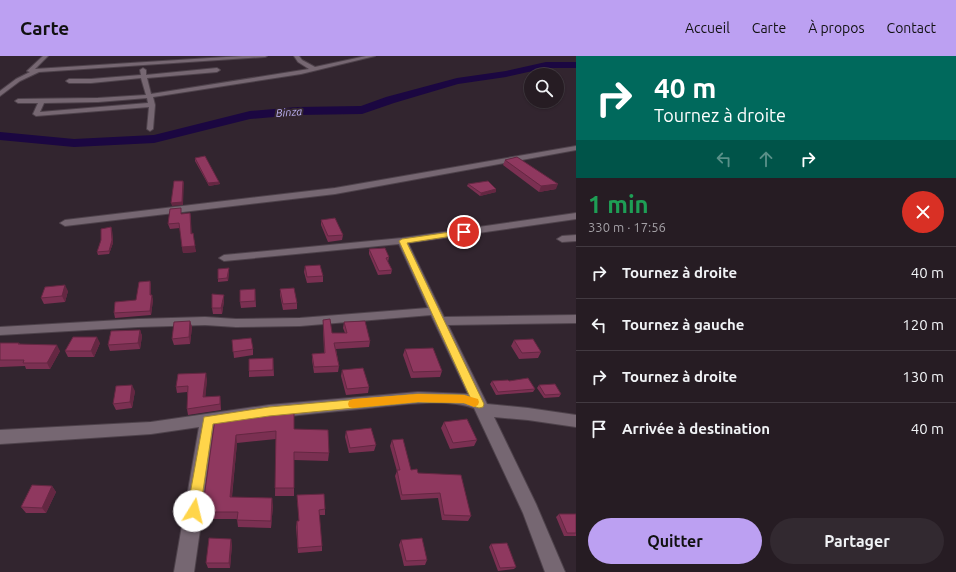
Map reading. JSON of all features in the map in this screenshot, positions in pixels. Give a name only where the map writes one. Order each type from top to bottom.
[{"type":"street","points":[[46,56],[30,71],[265,56]]},
{"type":"street","points":[[296,56],[300,61],[314,69]]},
{"type":"street","points":[[18,101],[98,100],[150,96],[314,69],[373,56]]},
{"type":"street","points":[[143,63],[147,90],[152,104],[150,129]]},
{"type":"street","points":[[69,81],[217,70]]},
{"type":"street","points":[[0,94],[18,80],[36,71]]},
{"type":"street","points":[[42,101],[36,114],[152,104]]},
{"type":"street","points":[[65,223],[335,191],[576,148]]},
{"type":"street","points":[[224,258],[402,241],[576,216]]},
{"type":"street","points":[[562,239],[576,238]]},
{"type":"street","points":[[402,241],[530,510],[555,572]]},
{"type":"street","points":[[0,331],[198,321],[236,323],[300,322],[438,316],[576,319]]},
{"type":"street","points":[[0,436],[100,432],[151,428],[269,411],[418,398],[464,399],[480,407],[576,421]]},
{"type":"street","points":[[184,572],[208,420]]},
{"type":"building","points":[[205,156],[219,182],[208,183],[195,158]]},
{"type":"building","points":[[517,157],[558,184],[541,186],[505,160]]},
{"type":"building","points":[[174,181],[183,181],[182,202],[171,203]]},
{"type":"building","points":[[488,181],[496,189],[481,193],[468,184]]},
{"type":"building","points":[[181,208],[181,214],[190,213],[191,234],[193,233],[195,246],[182,247],[179,223],[168,224],[170,209]]},
{"type":"building","points":[[335,218],[343,235],[328,236],[321,220]]},
{"type":"building","points":[[111,227],[112,240],[109,251],[97,252],[101,240],[101,229]]},
{"type":"building","points":[[385,248],[389,257],[386,258],[392,270],[379,271],[369,249]]},
{"type":"building","points":[[320,265],[323,276],[307,277],[305,266]]},
{"type":"building","points":[[229,268],[227,278],[218,279],[218,269]]},
{"type":"building","points":[[150,281],[150,295],[152,295],[150,311],[114,313],[115,302],[136,300],[139,282]]},
{"type":"building","points":[[65,285],[62,296],[41,298],[45,287]]},
{"type":"building","points":[[294,288],[297,303],[283,304],[280,289]]},
{"type":"building","points":[[255,289],[255,301],[240,302],[240,290]]},
{"type":"building","points":[[212,294],[224,295],[221,308],[212,308]]},
{"type":"building","points":[[330,319],[332,333],[347,333],[344,322],[365,321],[370,341],[334,343],[339,366],[314,367],[312,354],[325,353],[323,320]]},
{"type":"building","points":[[190,321],[189,337],[172,339],[174,322]]},
{"type":"building","points":[[140,330],[138,343],[108,345],[111,331]]},
{"type":"building","points":[[73,337],[97,337],[91,351],[65,351]]},
{"type":"building","points":[[251,338],[253,349],[233,352],[232,340]]},
{"type":"building","points":[[533,339],[541,352],[522,353],[514,340]]},
{"type":"building","points":[[0,343],[57,345],[47,363],[23,363],[24,360],[0,360]]},
{"type":"building","points":[[433,348],[442,371],[413,372],[405,349]]},
{"type":"building","points":[[273,358],[273,370],[249,371],[249,359]]},
{"type":"building","points":[[363,368],[369,387],[347,389],[342,370]]},
{"type":"building","points":[[206,373],[203,397],[220,396],[220,404],[187,409],[188,386],[176,387],[178,374]]},
{"type":"building","points":[[528,378],[535,389],[498,392],[492,381],[509,381]]},
{"type":"building","points":[[555,384],[561,394],[545,395],[539,385]]},
{"type":"building","points":[[132,385],[130,402],[113,404],[116,386]]},
{"type":"building","points":[[294,411],[294,429],[328,430],[329,453],[294,452],[294,488],[275,488],[276,431],[236,435],[230,497],[272,498],[271,521],[237,520],[238,512],[202,512],[215,419]]},
{"type":"building","points":[[467,419],[477,440],[453,443],[444,422]]},
{"type":"building","points":[[371,428],[376,445],[350,448],[346,431]]},
{"type":"building","points":[[403,439],[411,470],[417,469],[418,473],[461,475],[471,516],[444,515],[440,493],[402,495],[397,470],[400,470],[392,440]]},
{"type":"building","points":[[32,485],[52,486],[42,508],[21,507]]},
{"type":"building","points":[[324,494],[325,509],[319,510],[322,546],[298,548],[297,521],[299,521],[297,495]]},
{"type":"building","points":[[559,514],[576,514],[576,533],[567,533]]},
{"type":"building","points":[[209,538],[231,539],[229,563],[206,563]]},
{"type":"building","points":[[422,538],[427,560],[406,561],[401,540]]},
{"type":"building","points":[[507,543],[516,567],[500,568],[491,544]]},
{"type":"waterway","name":"Binza","points":[[0,136],[74,143],[154,139],[250,115],[297,111],[362,110],[390,100],[457,81],[506,74],[546,65],[576,65]]},
{"type":"slow traffic","points":[[353,404],[418,398],[464,399],[474,402]]},
{"type":"route","points":[[194,511],[208,420],[269,411],[418,398],[464,399],[479,404],[402,241],[464,232]]}]
